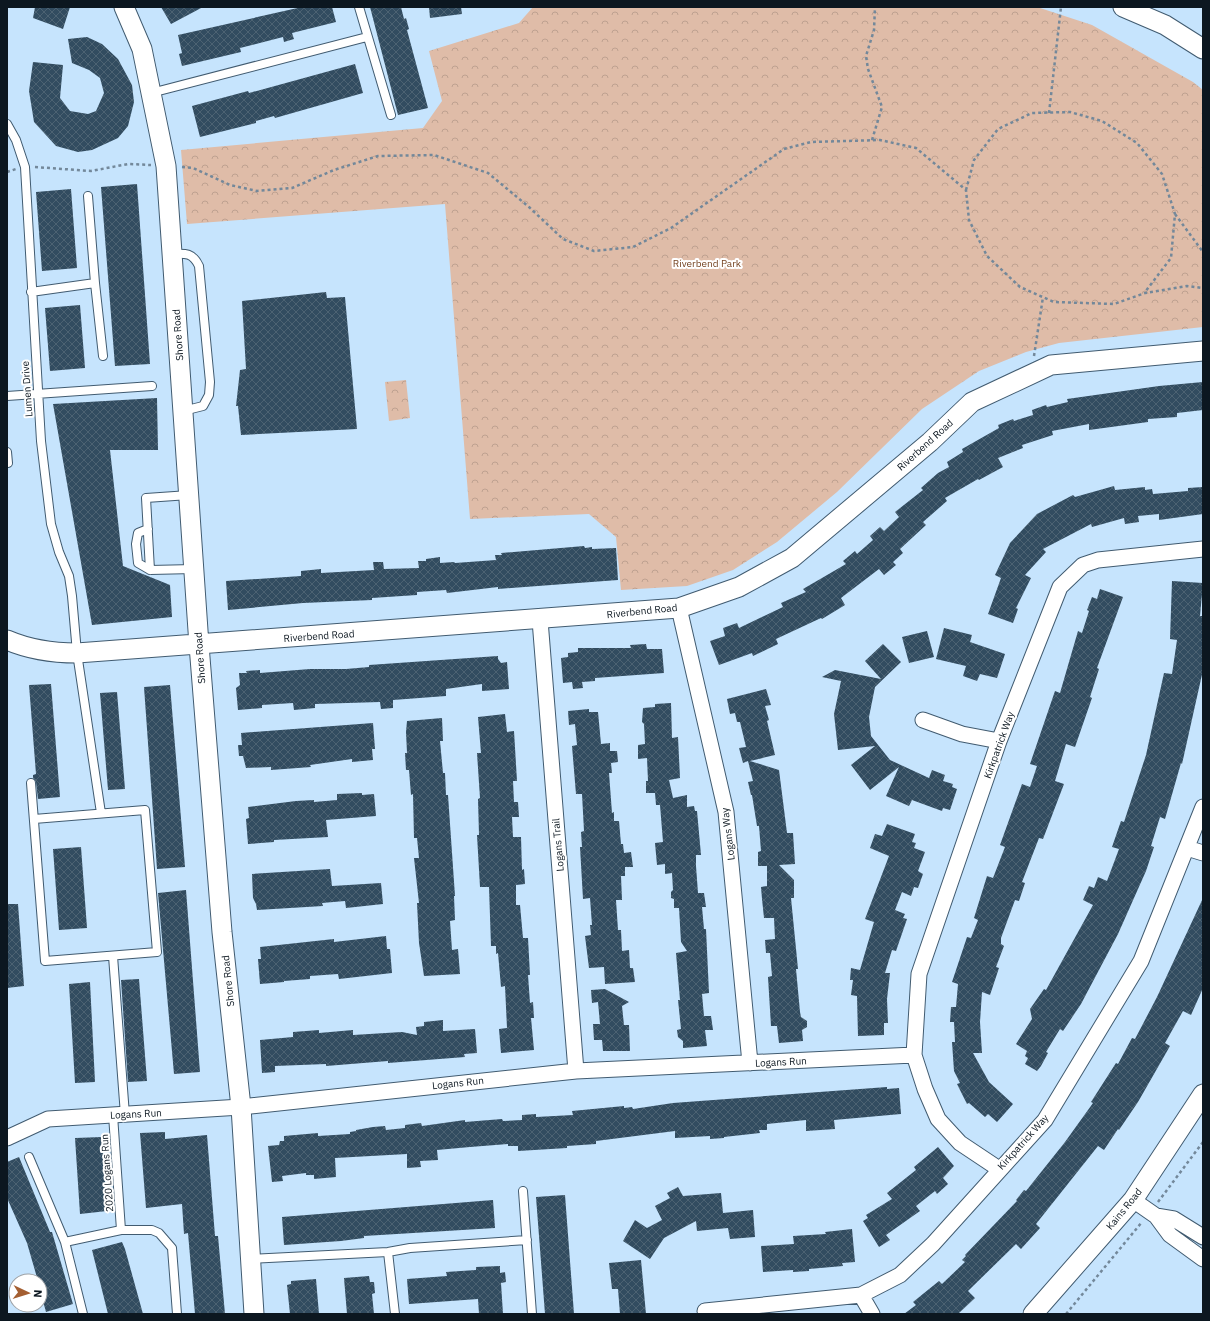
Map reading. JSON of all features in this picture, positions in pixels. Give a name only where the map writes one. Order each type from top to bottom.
[{"type":"street","name":"Shore Road","points":[[124,7],[142,50],[166,166],[199,644],[222,932],[241,1107],[254,1314]]},
{"type":"street","points":[[1123,7],[1164,25],[1203,49]]},
{"type":"street","name":"Riverbend Road","points":[[7,640],[20,645],[63,653],[77,653],[540,620],[679,608],[739,587],[792,558],[930,442],[972,402],[1051,365],[1203,351]]},
{"type":"street","name":"Kirkpatrick Way","points":[[999,1170],[960,1143],[938,1120],[924,1090],[914,1055],[919,974],[999,741],[1060,587],[1083,565],[1098,560],[1203,549]]},
{"type":"street","name":"Logans Way","points":[[679,608],[726,812],[750,1063]]},
{"type":"street","name":"Logans Trail","points":[[540,620],[576,1071]]},
{"type":"street","points":[[923,720],[962,734],[999,741]]},
{"type":"street","name":"Kirkpatrick Way","points":[[705,1311],[861,1295],[900,1275],[933,1244],[1045,1120],[1124,992],[1141,961],[1203,807]]},
{"type":"street","points":[[1187,848],[1203,853]]},
{"type":"street","name":"Logans Run","points":[[7,1138],[48,1118],[241,1107],[576,1071],[914,1055]]},
{"type":"street","name":"Kains Road","points":[[1033,1314],[1133,1200],[1203,1096]]},
{"type":"street","points":[[1133,1200],[1154,1214],[1170,1235],[1203,1259]]},
{"type":"street","points":[[1154,1214],[1174,1219],[1203,1237]]},
{"type":"street","points":[[861,1295],[872,1314]]},
{"type":"lane","points":[[359,7],[391,115]]},
{"type":"lane","points":[[151,93],[367,37]]},
{"type":"lane","name":"Lumen Drive","points":[[7,124],[16,140],[25,167],[31,292],[41,442],[51,524],[59,552],[69,576],[77,653],[101,813]]},
{"type":"lane","points":[[88,196],[95,284],[103,356]]},
{"type":"lane","points":[[172,254],[187,253],[196,258],[199,266],[210,382],[209,395],[203,406],[183,411]]},
{"type":"lane","points":[[31,292],[95,284]]},
{"type":"lane","points":[[7,396],[152,386]]},
{"type":"lane","points":[[7,452],[8,463]]},
{"type":"lane","points":[[150,570],[146,498],[189,495]]},
{"type":"lane","points":[[148,529],[138,533],[136,544],[138,563],[150,570],[194,569]]},
{"type":"lane","points":[[31,783],[45,961],[157,952],[145,810],[34,819]]},
{"type":"lane","name":"2020 Logans Run","points":[[113,956],[119,1115],[121,1230]]},
{"type":"lane","points":[[29,1157],[65,1242],[83,1314]]},
{"type":"lane","points":[[523,1191],[532,1314]]},
{"type":"lane","points":[[65,1242],[121,1230],[152,1230],[159,1233],[172,1248],[177,1314]]},
{"type":"lane","points":[[250,1259],[388,1252],[410,1248],[527,1240]]},
{"type":"lane","points":[[388,1252],[395,1314]]},
{"type":"path","points":[[872,140],[882,107],[868,69],[866,56],[874,30],[875,7]]},
{"type":"path","points":[[1048,112],[1061,7]]},
{"type":"path","points":[[1203,252],[1175,214],[1162,174],[1137,143],[1102,121],[1070,112],[1032,113],[998,129],[974,160],[966,190],[969,220],[988,256],[1020,287],[1054,302],[1114,304],[1145,293],[1187,286],[1203,288]]},
{"type":"path","points":[[7,172],[25,167],[91,172],[128,164],[193,168],[230,185],[257,191],[292,188],[334,170],[378,156],[434,155],[488,173],[529,207],[563,239],[594,251],[633,247],[671,228],[784,149],[811,142],[880,140],[916,148],[966,190]]},
{"type":"path","points":[[1145,293],[1171,258],[1175,214]]},
{"type":"path","points":[[1024,378],[1034,358],[1042,297]]},
{"type":"path","points":[[1066,1314],[1154,1214],[1203,1142]]},
{"type":"green space","name":"Riverbend Park","points":[[533,7],[1037,7],[1092,25],[1193,82],[1203,90],[1203,327],[1059,343],[1026,352],[979,371],[922,409],[837,492],[777,542],[733,570],[687,586],[621,590],[616,537],[589,514],[470,519],[445,204],[187,224],[181,150],[423,128],[442,101],[429,51],[519,23]]},
{"type":"green space","points":[[406,380],[410,418],[389,421],[385,382]]},
{"type":"building","points":[[35,7],[70,7],[63,29],[33,18]]},
{"type":"building","points":[[161,7],[203,7],[171,24]]},
{"type":"building","points":[[302,7],[332,7],[336,22],[292,33],[294,39],[284,42],[283,37],[240,48],[241,52],[182,66],[179,54],[182,53],[178,35]]},
{"type":"building","points":[[370,7],[401,7],[404,19],[406,18],[409,29],[407,30],[428,108],[398,115]]},
{"type":"building","points":[[429,7],[461,7],[462,14],[430,18]]},
{"type":"building","points":[[87,37],[102,44],[118,59],[132,85],[134,102],[128,126],[118,138],[92,150],[78,152],[56,146],[34,122],[29,91],[33,62],[63,65],[60,98],[70,111],[88,114],[96,111],[104,93],[100,78],[89,70],[72,63],[68,39]]},
{"type":"building","points":[[355,64],[363,93],[275,118],[274,116],[256,121],[256,123],[200,137],[192,106],[248,91],[249,93]]},
{"type":"building","points":[[137,184],[150,364],[115,366],[101,187]]},
{"type":"building","points":[[71,189],[77,268],[42,271],[36,192]]},
{"type":"building","points":[[326,292],[327,298],[345,297],[357,429],[241,435],[238,406],[236,406],[240,370],[246,369],[242,301]]},
{"type":"building","points":[[80,305],[85,368],[50,371],[45,308]]},
{"type":"building","points":[[1203,382],[1203,410],[1177,413],[1177,417],[1148,419],[1148,422],[1089,430],[1089,424],[1052,431],[1053,435],[1022,445],[1023,448],[998,458],[1003,467],[979,480],[978,479],[945,498],[947,501],[923,522],[926,525],[900,549],[903,553],[893,562],[896,565],[884,575],[879,569],[841,598],[845,605],[822,619],[821,618],[776,639],[778,644],[753,656],[752,653],[719,665],[710,641],[725,636],[723,628],[737,623],[739,628],[783,607],[781,603],[806,592],[803,589],[846,564],[843,561],[855,551],[857,554],[873,540],[870,536],[880,527],[884,531],[899,517],[895,512],[923,490],[921,488],[938,473],[949,467],[947,462],[963,452],[962,449],[999,428],[998,425],[1013,419],[1014,421],[1033,415],[1032,410],[1046,405],[1047,407],[1068,402],[1067,399],[1159,386]]},
{"type":"building","points":[[157,398],[158,450],[110,450],[123,566],[170,585],[172,617],[92,625],[53,404]]},
{"type":"building","points":[[1114,486],[1115,490],[1145,487],[1145,490],[1152,489],[1153,494],[1188,491],[1188,488],[1203,487],[1203,514],[1159,520],[1159,514],[1138,516],[1139,522],[1125,524],[1124,518],[1092,527],[1091,524],[1043,549],[1046,552],[1025,575],[1031,578],[1016,608],[1018,609],[1013,623],[988,614],[1001,578],[995,575],[1010,543],[1037,514],[1073,495],[1075,497]]},
{"type":"building","points":[[584,546],[585,548],[592,547],[592,549],[616,548],[618,580],[498,589],[498,587],[447,593],[446,590],[417,592],[417,595],[372,598],[372,600],[303,603],[228,610],[226,581],[301,576],[301,571],[321,569],[321,573],[374,570],[373,562],[383,562],[384,569],[419,568],[418,561],[426,561],[426,559],[440,557],[440,563],[496,560],[495,555],[502,555],[501,553]]},
{"type":"building","points":[[1172,581],[1203,583],[1200,616],[1203,616],[1203,670],[1182,764],[1181,763],[1165,819],[1160,817],[1151,846],[1154,847],[1146,871],[1118,934],[1081,1004],[1063,1031],[1060,1029],[1046,1052],[1048,1053],[1037,1071],[1025,1064],[1028,1058],[1025,1056],[1027,1051],[1016,1044],[1032,1019],[1030,1009],[1044,989],[1046,990],[1093,905],[1083,900],[1089,886],[1094,888],[1098,877],[1107,881],[1119,849],[1112,847],[1121,821],[1124,822],[1146,755],[1164,673],[1172,674],[1177,640],[1170,639]]},
{"type":"building","points":[[1100,589],[1123,597],[1097,668],[1099,669],[1090,697],[1092,698],[1075,747],[1066,744],[1055,781],[1064,784],[1043,839],[1039,838],[1022,882],[1025,883],[1019,901],[1015,900],[1001,938],[1001,944],[1004,946],[996,967],[999,968],[990,995],[982,992],[980,1022],[982,1053],[973,1053],[989,1082],[1013,1104],[997,1122],[988,1114],[985,1117],[969,1103],[967,1104],[957,1084],[960,1083],[954,1071],[952,1042],[955,1042],[954,1022],[950,1022],[951,1007],[956,1007],[958,984],[952,982],[967,937],[971,938],[978,920],[974,918],[987,876],[993,878],[1005,847],[1000,845],[1022,784],[1030,787],[1037,766],[1030,764],[1055,691],[1060,693],[1078,631],[1082,633],[1089,611],[1087,610],[1092,597],[1097,599]]},
{"type":"building","points":[[944,628],[972,635],[970,642],[1005,654],[997,678],[980,674],[977,681],[963,676],[966,666],[936,659]]},
{"type":"building","points":[[927,631],[934,657],[909,663],[902,637]]},
{"type":"building","points":[[646,644],[647,649],[662,649],[664,673],[595,678],[595,681],[582,682],[583,688],[573,689],[572,682],[563,683],[561,658],[568,657],[568,653],[578,652],[578,648],[631,648],[630,645]]},
{"type":"building","points":[[883,644],[901,662],[875,687],[869,717],[871,736],[890,760],[929,778],[932,770],[945,775],[943,781],[953,784],[952,787],[957,789],[950,810],[943,808],[942,811],[912,800],[909,806],[886,796],[899,767],[870,790],[851,765],[875,746],[838,750],[834,714],[841,681],[822,677],[835,670],[881,679],[865,661]]},
{"type":"building","points":[[498,656],[501,663],[507,662],[509,689],[482,691],[482,684],[446,689],[446,696],[393,700],[393,708],[381,709],[380,702],[315,704],[315,708],[294,710],[293,703],[262,705],[262,708],[238,710],[236,688],[240,685],[239,673],[247,673],[246,671],[260,670],[260,673],[310,669],[346,669],[369,667],[369,665]]},
{"type":"building","points":[[51,684],[60,797],[38,799],[36,782],[33,778],[33,775],[36,774],[29,685]]},
{"type":"building","points":[[170,685],[185,867],[157,869],[144,687]]},
{"type":"building","points":[[766,689],[771,705],[765,706],[769,720],[767,721],[775,755],[750,761],[779,770],[787,833],[793,833],[795,864],[779,865],[794,880],[794,898],[791,898],[798,969],[796,969],[801,1017],[807,1021],[807,1027],[802,1030],[803,1041],[779,1043],[777,1026],[771,1026],[768,977],[772,976],[770,953],[766,953],[765,940],[775,939],[774,918],[764,918],[761,887],[767,886],[767,866],[758,866],[758,852],[761,851],[759,826],[757,826],[752,795],[748,782],[753,781],[748,761],[743,763],[739,748],[746,747],[740,722],[737,722],[735,713],[730,714],[727,699]]},
{"type":"building","points":[[117,692],[125,789],[108,790],[100,693]]},
{"type":"building","points":[[671,703],[672,738],[678,737],[680,778],[669,780],[673,798],[687,795],[687,807],[694,806],[695,811],[697,811],[701,855],[696,855],[696,866],[698,893],[704,893],[706,907],[702,907],[704,929],[706,929],[709,993],[702,994],[704,1016],[711,1016],[713,1030],[705,1030],[707,1046],[683,1048],[683,1041],[678,1037],[677,1030],[681,1029],[676,953],[687,951],[681,942],[679,908],[674,908],[674,899],[671,898],[671,892],[673,890],[672,873],[665,874],[665,864],[657,865],[655,843],[663,842],[660,805],[656,805],[655,793],[646,793],[646,781],[648,781],[647,758],[638,759],[638,745],[645,744],[644,724],[642,722],[643,708],[655,707],[655,704]]},
{"type":"building","points":[[589,709],[589,712],[598,712],[601,744],[610,743],[610,751],[617,751],[618,762],[611,763],[612,773],[609,773],[612,813],[614,812],[614,821],[619,821],[621,844],[623,844],[624,853],[631,852],[633,867],[625,867],[625,876],[621,876],[622,900],[616,900],[618,930],[621,930],[622,951],[629,950],[630,968],[633,968],[635,982],[605,984],[604,967],[589,968],[585,936],[591,935],[590,925],[592,925],[590,898],[583,899],[580,847],[582,847],[581,832],[584,831],[582,794],[576,794],[572,746],[577,745],[575,724],[569,725],[568,711]]},
{"type":"building","points":[[505,714],[507,732],[514,731],[517,781],[513,781],[514,802],[518,802],[519,817],[512,817],[513,837],[521,837],[522,870],[524,869],[525,884],[516,885],[516,905],[520,905],[523,938],[528,938],[530,975],[528,975],[530,1003],[533,1002],[534,1018],[531,1018],[534,1050],[501,1053],[499,1029],[507,1028],[505,986],[501,987],[496,946],[491,946],[489,887],[480,887],[477,835],[479,835],[478,799],[480,798],[477,753],[481,753],[478,717]]},
{"type":"building","points":[[442,718],[443,741],[440,741],[443,773],[445,773],[446,795],[448,795],[455,896],[455,920],[450,921],[452,950],[458,949],[460,974],[424,976],[419,943],[417,903],[419,903],[414,858],[419,858],[417,838],[414,838],[413,794],[411,795],[409,770],[406,770],[406,732],[407,721]]},
{"type":"building","points":[[373,723],[375,749],[372,749],[373,760],[352,762],[352,759],[310,765],[311,767],[271,770],[271,767],[246,768],[243,756],[239,756],[238,745],[242,745],[241,733]]},
{"type":"building","points":[[362,793],[362,795],[374,794],[376,816],[326,820],[328,837],[274,840],[274,842],[248,844],[246,819],[249,818],[248,807],[296,801],[314,800],[314,802],[337,800],[337,794]]},
{"type":"building","points":[[887,824],[915,834],[912,842],[916,843],[914,848],[925,852],[918,871],[923,874],[918,888],[914,887],[911,896],[902,892],[895,910],[905,914],[903,918],[907,919],[896,951],[892,950],[885,973],[890,973],[887,999],[888,1023],[884,1023],[884,1035],[858,1036],[857,996],[851,995],[853,980],[850,980],[851,968],[860,970],[874,922],[865,919],[889,856],[870,848],[875,834],[882,836]]},
{"type":"building","points":[[81,847],[87,928],[59,930],[53,849]]},
{"type":"building","points":[[330,869],[332,886],[381,883],[383,904],[346,908],[345,901],[322,903],[323,906],[257,910],[253,898],[252,874]]},
{"type":"building","points":[[186,890],[200,1072],[174,1074],[158,893]]},
{"type":"building","points":[[1203,898],[1203,988],[1191,1015],[1183,1011],[1165,1043],[1170,1046],[1138,1102],[1119,1130],[1118,1129],[1104,1150],[1098,1146],[1036,1224],[1040,1228],[1021,1249],[1016,1244],[968,1291],[975,1298],[958,1314],[904,1314],[916,1305],[913,1302],[939,1281],[942,1284],[965,1262],[962,1260],[966,1256],[965,1255],[1017,1201],[1016,1200],[1024,1190],[1026,1191],[1065,1142],[1093,1103],[1091,1102],[1116,1063],[1118,1064],[1132,1038],[1135,1039],[1157,997]]},
{"type":"building","points":[[7,904],[18,904],[24,986],[7,988]]},
{"type":"building","points":[[386,936],[387,949],[390,949],[392,973],[339,979],[338,974],[310,976],[310,979],[260,984],[258,959],[261,959],[260,947],[334,939],[334,942]]},
{"type":"building","points":[[139,979],[147,1081],[128,1082],[121,980]]},
{"type":"building","points":[[90,982],[95,1082],[75,1083],[69,984]]},
{"type":"building","points":[[605,989],[629,1002],[622,1006],[624,1025],[629,1025],[630,1051],[603,1051],[602,1040],[594,1040],[593,1024],[600,1024],[598,1002],[592,1003],[591,990]]},
{"type":"building","points":[[443,1020],[443,1031],[475,1029],[477,1053],[464,1054],[465,1057],[388,1063],[388,1061],[326,1066],[326,1064],[275,1066],[275,1072],[262,1073],[260,1040],[293,1037],[293,1032],[319,1030],[319,1033],[353,1030],[353,1035],[402,1032],[417,1035],[416,1027],[424,1026],[424,1022]]},
{"type":"building","points":[[887,1087],[887,1089],[899,1088],[901,1114],[834,1120],[835,1129],[806,1131],[806,1120],[767,1124],[767,1130],[759,1130],[760,1133],[724,1138],[710,1139],[710,1136],[675,1138],[675,1131],[596,1141],[596,1144],[567,1146],[567,1148],[518,1151],[518,1146],[508,1146],[508,1144],[437,1150],[438,1160],[420,1161],[421,1167],[407,1168],[407,1154],[335,1158],[336,1177],[314,1179],[314,1175],[306,1175],[306,1173],[282,1176],[283,1181],[272,1182],[268,1146],[279,1145],[280,1141],[284,1141],[284,1136],[318,1133],[318,1136],[350,1134],[350,1132],[356,1130],[373,1127],[385,1126],[386,1130],[405,1128],[405,1125],[421,1123],[422,1126],[465,1120],[465,1122],[502,1119],[503,1121],[522,1120],[522,1115],[536,1114],[536,1117],[573,1115],[572,1111],[624,1106],[624,1108],[632,1107],[633,1109],[673,1103]]},
{"type":"building","points":[[165,1132],[165,1139],[207,1135],[215,1236],[218,1236],[225,1314],[195,1314],[188,1233],[184,1234],[182,1204],[146,1208],[140,1133]]},
{"type":"building","points":[[102,1137],[107,1211],[80,1214],[75,1138]]},
{"type":"building","points":[[938,1147],[954,1166],[943,1178],[948,1184],[937,1194],[935,1191],[916,1206],[920,1211],[886,1235],[890,1240],[879,1247],[863,1221],[868,1218],[866,1215],[892,1199],[887,1193],[916,1170],[914,1167]]},
{"type":"building","points":[[19,1157],[50,1232],[52,1232],[73,1304],[48,1311],[48,1273],[36,1273],[27,1243],[7,1198],[7,1162]]},
{"type":"building","points":[[678,1187],[683,1196],[721,1193],[723,1213],[753,1210],[755,1237],[730,1239],[728,1228],[697,1231],[696,1221],[664,1238],[650,1259],[623,1241],[635,1220],[647,1228],[662,1220],[655,1206],[670,1198],[667,1193]]},
{"type":"building","points":[[565,1195],[574,1314],[545,1314],[536,1197]]},
{"type":"building","points":[[493,1200],[495,1228],[364,1236],[364,1238],[341,1241],[284,1245],[282,1217]]},
{"type":"building","points":[[852,1229],[855,1262],[842,1263],[843,1266],[809,1269],[809,1271],[793,1272],[793,1270],[763,1272],[761,1246],[794,1244],[793,1236],[826,1234],[825,1232]]},
{"type":"building","points":[[122,1242],[143,1314],[108,1314],[92,1250]]},
{"type":"building","points":[[641,1260],[646,1314],[620,1314],[618,1289],[612,1289],[609,1263]]},
{"type":"building","points":[[500,1266],[500,1273],[505,1272],[506,1282],[501,1283],[503,1314],[479,1314],[478,1299],[409,1304],[407,1279],[447,1276],[446,1272],[476,1270],[476,1267]]},
{"type":"building","points":[[369,1276],[370,1282],[374,1282],[375,1293],[372,1294],[374,1314],[347,1314],[344,1278]]},
{"type":"building","points":[[316,1279],[319,1314],[290,1314],[287,1285],[291,1284],[291,1281]]}]
